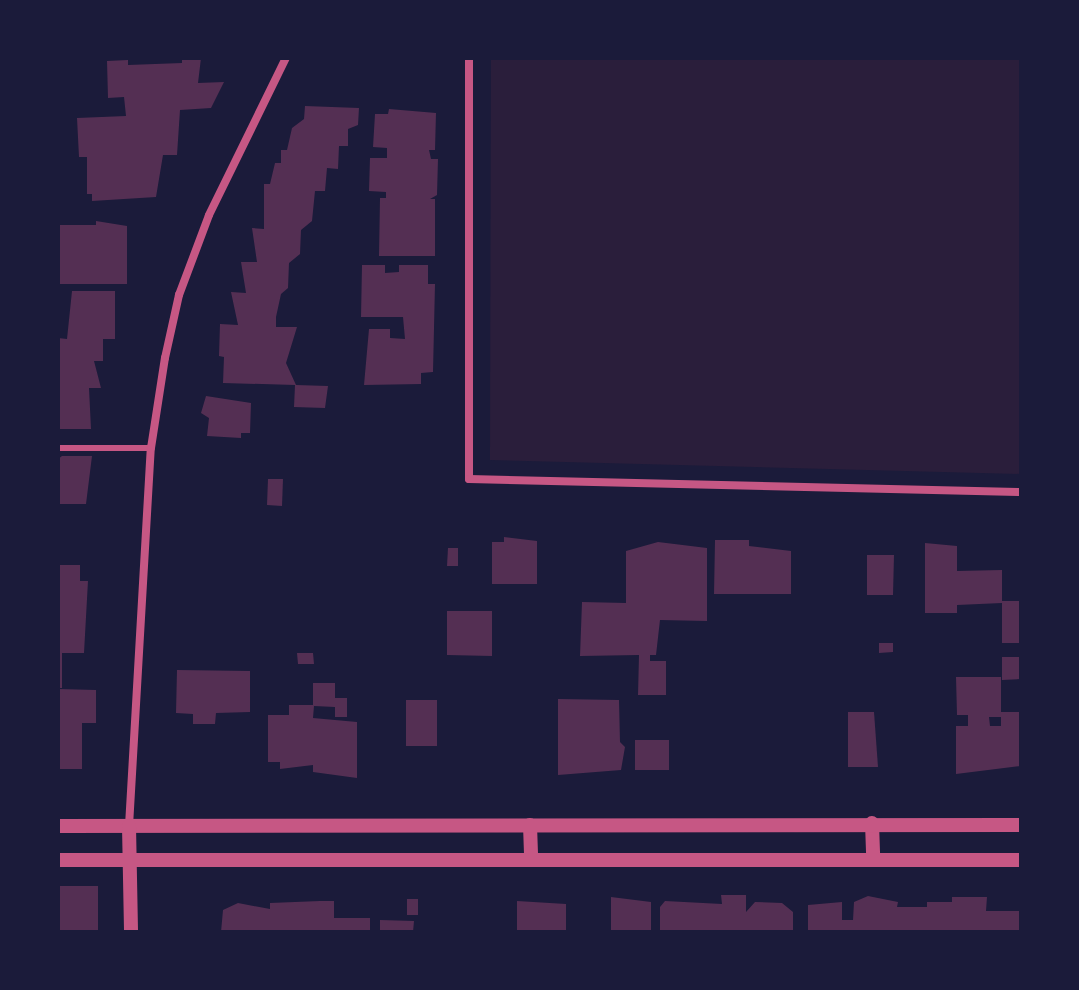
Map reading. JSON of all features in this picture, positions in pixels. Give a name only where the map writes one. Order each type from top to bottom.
[{"type":"street","points":[[131,932],[129,826],[151,448],[179,295],[209,215],[286,58]]},
{"type":"street","points":[[469,58],[469,479],[1021,492]]},
{"type":"street","points":[[872,823],[873,859]]},
{"type":"street","points":[[530,825],[531,859]]},
{"type":"street","points":[[58,826],[1021,825]]},
{"type":"street","points":[[58,860],[1021,860]]},
{"type":"lane","points":[[58,448],[151,448]]},
{"type":"shaded area","points":[[491,58],[1021,58],[1021,474],[490,460]]},
{"type":"building","points":[[182,58],[201,58],[198,83],[224,82],[211,108],[180,110],[177,155],[163,155],[156,197],[92,201],[92,194],[87,194],[87,157],[79,157],[77,118],[126,116],[124,97],[108,98],[107,61],[128,60],[128,65],[182,63]]},
{"type":"building","points":[[305,106],[359,108],[358,125],[348,129],[348,146],[339,146],[338,169],[327,168],[325,191],[315,191],[312,221],[301,230],[300,254],[289,263],[288,288],[281,294],[276,317],[276,327],[297,327],[286,363],[296,385],[328,386],[325,408],[294,407],[295,385],[223,383],[224,357],[219,356],[220,324],[238,325],[231,292],[246,293],[241,262],[257,262],[252,228],[264,229],[264,184],[270,184],[275,163],[281,163],[281,150],[287,150],[292,128],[304,119]]},
{"type":"building","points":[[389,109],[436,113],[435,150],[429,150],[431,159],[438,159],[437,195],[430,199],[435,199],[435,256],[379,256],[380,198],[386,198],[386,192],[369,191],[370,158],[387,158],[387,148],[373,147],[375,114],[388,114]]},
{"type":"building","points":[[96,221],[127,226],[127,284],[58,284],[58,225],[96,225]]},
{"type":"building","points":[[362,265],[385,265],[385,273],[399,272],[399,265],[428,265],[428,284],[435,284],[433,372],[421,373],[421,384],[364,385],[369,329],[390,329],[390,338],[405,339],[403,317],[361,317]]},
{"type":"building","points":[[72,291],[115,291],[115,339],[103,339],[103,361],[94,361],[101,388],[89,388],[91,429],[58,429],[58,338],[67,339]]},
{"type":"building","points":[[206,396],[251,403],[250,433],[241,433],[241,438],[207,436],[209,418],[201,413]]},
{"type":"building","points":[[62,456],[92,456],[86,504],[58,504],[58,459]]},
{"type":"building","points":[[268,479],[283,479],[282,506],[267,505]]},
{"type":"building","points":[[504,537],[537,541],[537,584],[492,584],[492,542],[504,542]]},
{"type":"building","points":[[715,540],[749,540],[749,546],[791,551],[791,594],[714,594]]},
{"type":"building","points":[[658,542],[707,548],[707,621],[660,620],[656,655],[650,655],[650,661],[666,661],[666,695],[638,695],[639,655],[580,656],[582,602],[626,603],[626,551]]},
{"type":"building","points":[[925,543],[957,546],[957,571],[1002,570],[1002,603],[957,605],[957,613],[925,613]]},
{"type":"building","points":[[448,548],[458,548],[458,566],[447,566]]},
{"type":"building","points":[[867,555],[894,555],[893,595],[867,595]]},
{"type":"building","points":[[58,565],[80,565],[80,581],[88,581],[84,653],[62,653],[62,688],[58,688]]},
{"type":"building","points":[[1002,601],[1021,601],[1021,643],[1002,643]]},
{"type":"building","points":[[447,611],[492,611],[492,656],[447,655]]},
{"type":"building","points":[[879,643],[893,643],[893,652],[879,653]]},
{"type":"building","points":[[297,653],[313,653],[314,664],[298,664]]},
{"type":"building","points":[[1002,657],[1021,657],[1021,679],[1002,680]]},
{"type":"building","points":[[177,670],[250,671],[250,712],[216,713],[215,724],[193,724],[193,714],[176,713]]},
{"type":"building","points":[[956,677],[1001,677],[1001,712],[1021,712],[1021,766],[956,774],[956,726],[968,726],[968,715],[957,715]],"holes":[[[989,717],[1001,717],[1001,726],[990,726]]]},
{"type":"building","points":[[313,683],[335,683],[335,698],[347,698],[347,717],[335,717],[335,707],[314,706],[313,718],[357,722],[357,778],[313,772],[313,765],[280,769],[280,762],[268,762],[268,715],[289,715],[289,705],[313,705]]},
{"type":"building","points":[[58,689],[96,690],[96,723],[82,723],[82,769],[58,769]]},
{"type":"building","points":[[558,699],[619,700],[620,742],[625,747],[621,770],[558,775]]},
{"type":"building","points":[[406,700],[437,700],[437,746],[406,746]]},
{"type":"building","points":[[848,712],[874,712],[878,767],[848,767]]},
{"type":"building","points":[[635,740],[669,740],[669,770],[635,770]]},
{"type":"building","points":[[58,886],[98,886],[98,932],[58,932]]},
{"type":"building","points":[[721,895],[746,895],[746,912],[755,902],[782,903],[793,912],[793,932],[660,932],[660,907],[665,901],[722,904]]},
{"type":"building","points":[[868,896],[898,902],[897,907],[927,907],[927,902],[952,902],[952,897],[987,897],[986,911],[1021,911],[1021,932],[808,932],[808,905],[842,902],[842,920],[853,920],[854,902]]},
{"type":"building","points":[[611,897],[651,902],[651,932],[611,932]]},
{"type":"building","points":[[407,899],[418,899],[418,915],[407,915]]},
{"type":"building","points":[[334,901],[334,918],[370,918],[370,932],[221,932],[223,910],[238,903],[270,909],[270,903]]},
{"type":"building","points":[[517,901],[566,904],[566,932],[517,932]]},
{"type":"building","points":[[380,920],[414,921],[413,932],[380,932]]}]
